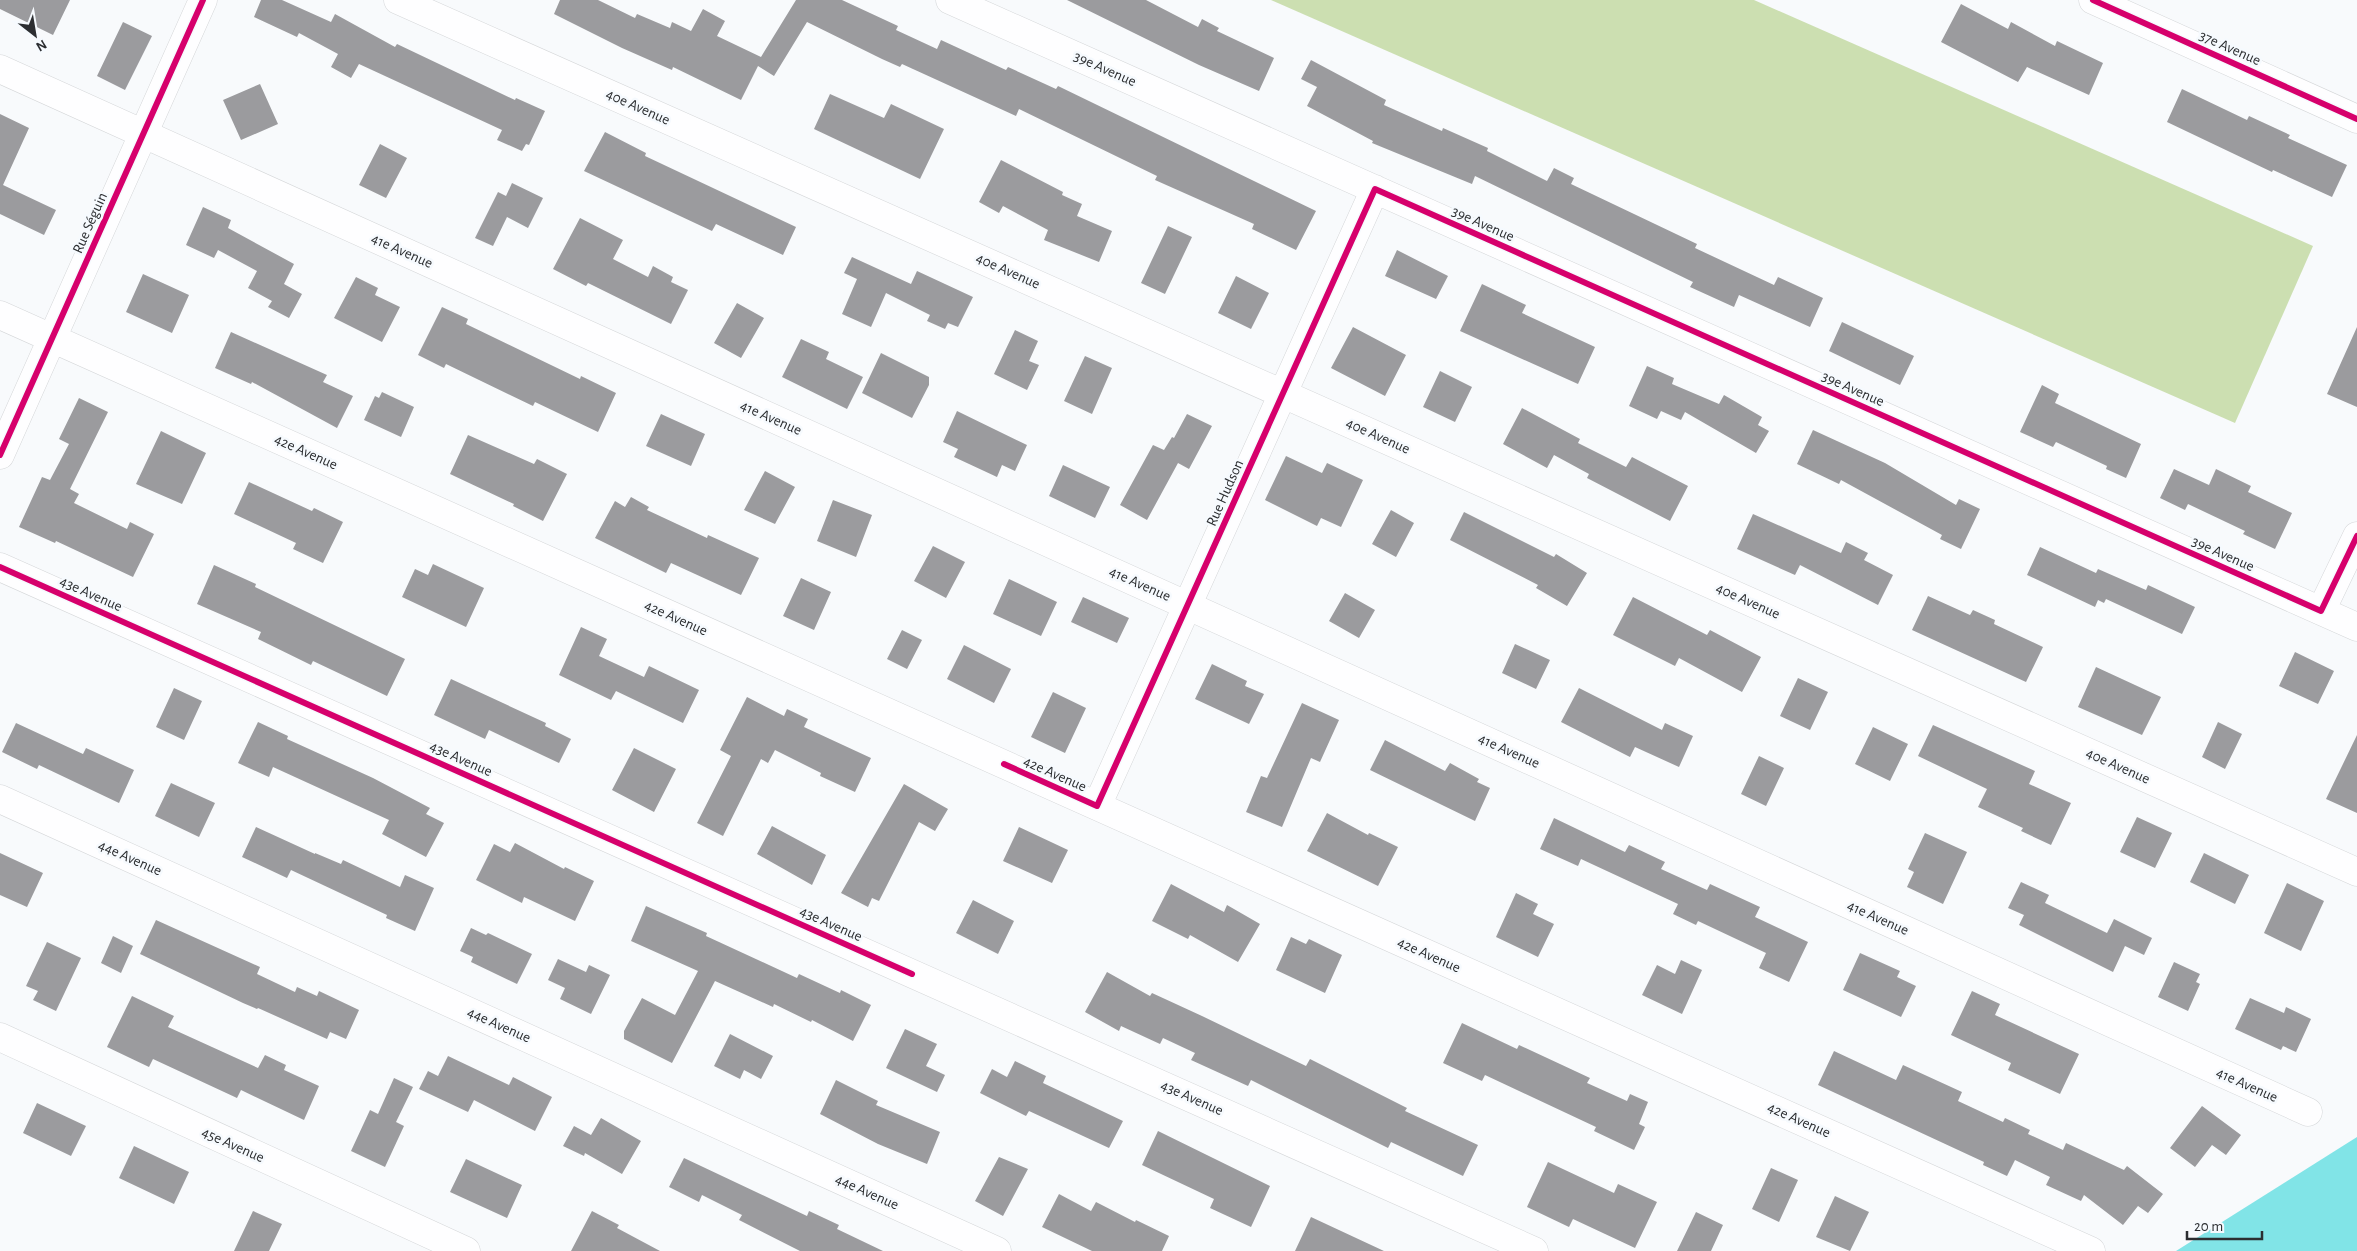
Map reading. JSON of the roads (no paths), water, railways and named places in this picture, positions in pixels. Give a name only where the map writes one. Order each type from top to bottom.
[{"type":"street","name":"Rue Séguin","points":[[0,455],[203,0]]},
{"type":"street","name":"40e Avenue","points":[[398,0],[2357,872]]},
{"type":"street","name":"39e Avenue","points":[[950,0],[2357,627]]},
{"type":"street","name":"37e Avenue","points":[[2093,0],[2357,119]]},
{"type":"street","name":"41e Avenue","points":[[0,69],[2308,1112]]},
{"type":"street","name":"Rue Hudson","points":[[1097,806],[1375,190]]},
{"type":"street","name":"42e Avenue","points":[[0,316],[2091,1250]]},
{"type":"street","points":[[2321,611],[2357,536]]},
{"type":"street","name":"43e Avenue","points":[[0,567],[1534,1251]]},
{"type":"street","name":"44e Avenue","points":[[0,799],[997,1251]]},
{"type":"street","name":"45e Avenue","points":[[0,1038],[466,1251]]},
{"type":"water","points":[[2357,1137],[2357,1251],[2176,1251]]}]
